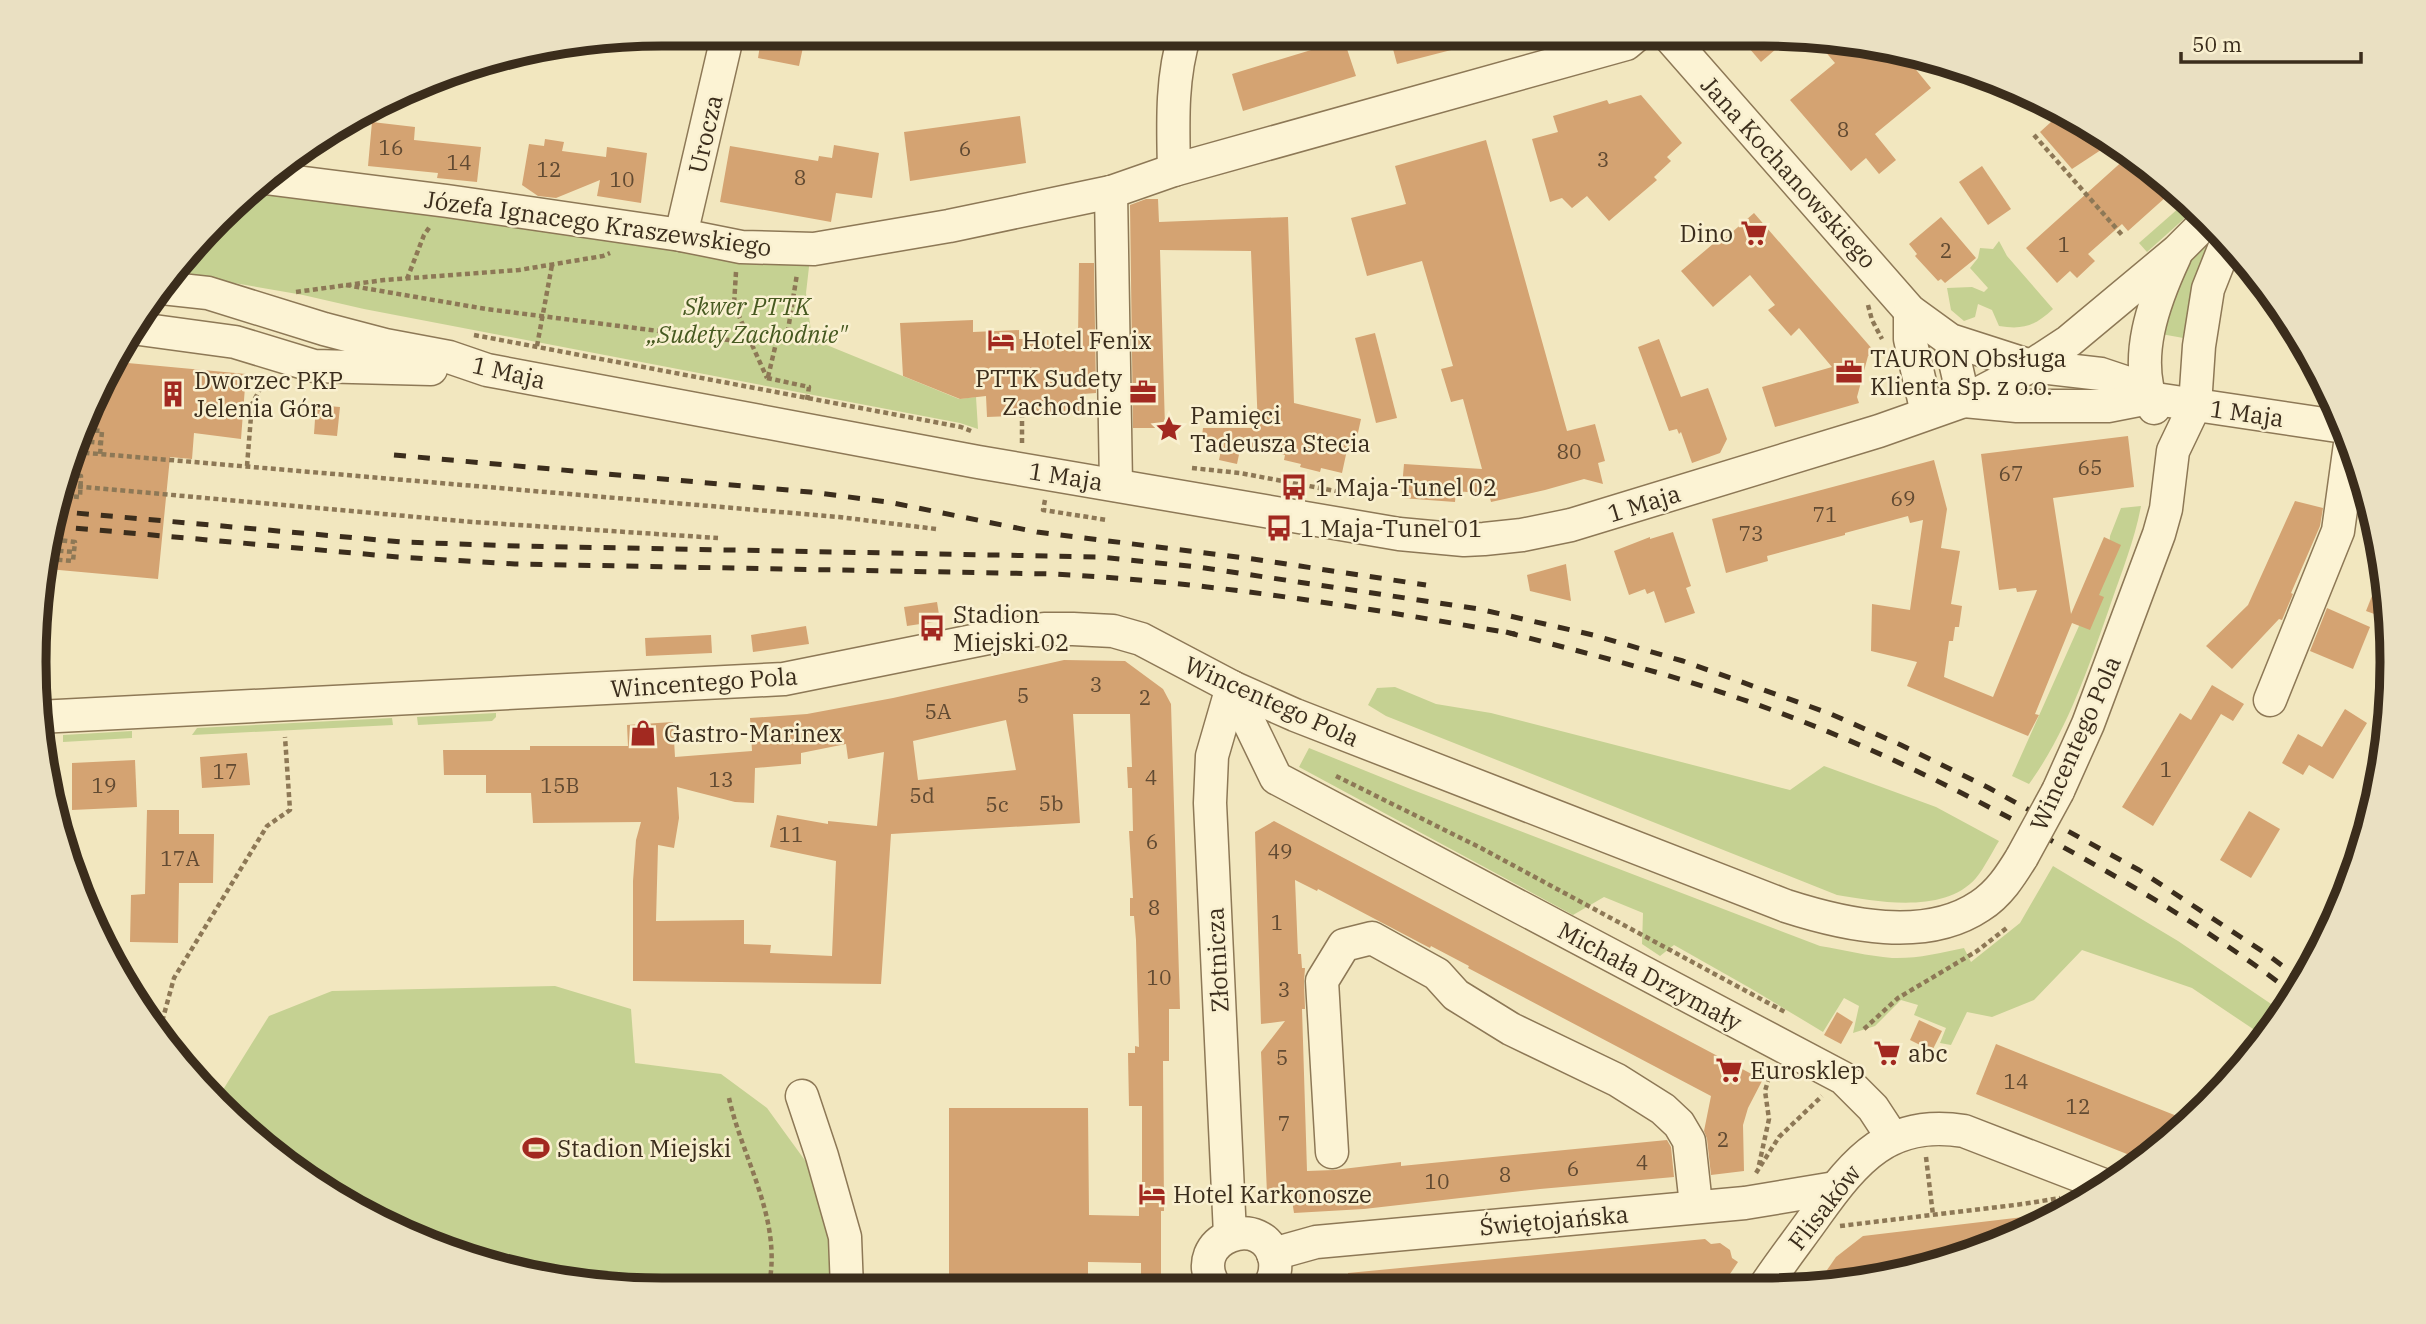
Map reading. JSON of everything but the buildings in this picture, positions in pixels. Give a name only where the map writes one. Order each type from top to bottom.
[{"type":"street","name":"Urocza","points":[[681,235],[725,46]]},
{"type":"street","points":[[1174,170],[1173,120],[1181,46]]},
{"type":"street","name":"Józefa Ignacego Kraszewskiego","points":[[279,180],[681,235],[741,247],[814,249],[949,226],[1111,192],[1174,170],[1619,46]]},
{"type":"street","name":"Jana Kochanowskiego","points":[[1678,46],[1910,311],[1950,340],[2031,366]]},
{"type":"street","points":[[1111,192],[1116,485]]},
{"type":"street","points":[[2031,366],[2069,341],[2177,251],[2201,227]]},
{"type":"street","name":"Wincentego Pola","points":[[48,716],[784,679],[1044,629],[1114,631],[1141,639],[1232,687],[1295,715],[1786,906],[1825,917],[1900,927],[1954,919],[1992,897],[2022,857],[2058,791],[2088,724],[2159,534],[2166,509],[2173,451],[2195,405],[2204,309],[2214,270],[2223,250]]},
{"type":"street","points":[[2173,451],[2149,398],[2145,365],[2150,319],[2156,298],[2177,251]]},
{"type":"street","name":"1 Maja","points":[[172,289],[208,293],[324,329],[385,345],[449,357],[487,370],[978,462],[1399,534],[1464,540],[1522,535],[1615,512],[1964,401],[2031,366],[2101,373],[2129,383],[2149,398]]},
{"type":"street","points":[[1910,311],[1910,339],[1927,413]]},
{"type":"street","points":[[143,329],[235,342],[314,366],[487,370]]},
{"type":"street","points":[[314,366],[302,351],[304,343],[310,335],[324,329]]},
{"type":"street","points":[[1950,340],[1964,401]]},
{"type":"street","name":"1 Maja","points":[[1964,401],[2017,406],[2108,406],[2149,398],[2334,425]]},
{"type":"street","points":[[2270,699],[2338,531],[2347,463]]},
{"type":"street","name":"Michała Drzymały","points":[[1232,687],[1276,778],[1843,1078],[1873,1108],[1892,1137]]},
{"type":"street","name":"Złotnicza","points":[[1230,1235],[1210,803],[1212,756],[1232,687]]},
{"type":"street","points":[[1332,1152],[1322,981],[1344,945],[1372,938],[1437,974],[1456,995],[1511,1029],[1617,1080],[1663,1109],[1679,1124],[1689,1141],[1695,1196]]},
{"type":"street","points":[[802,1096],[845,1237],[847,1278]]},
{"type":"street","points":[[1892,1137],[1925,1128],[1964,1131],[2096,1182]]},
{"type":"street","name":"Flisaków","points":[[1771,1278],[1835,1188],[1861,1159],[1892,1137]]},
{"type":"street","name":"Świętojańska","points":[[1273,1254],[1316,1242],[1745,1203],[1835,1188]]},
{"type":"street","points":[[1207,1278],[1213,1248],[1220,1240],[1243,1233],[1256,1236],[1266,1243],[1273,1254],[1276,1268],[1273,1278]]},
{"type":"path","points":[[2034,135],[2123,236]]},
{"type":"path","points":[[407,279],[424,235],[447,201]]},
{"type":"path","points":[[298,291],[519,270],[603,256]]},
{"type":"path","points":[[536,354],[552,265]]},
{"type":"path","points":[[737,265],[734,305],[767,378]]},
{"type":"path","points":[[767,378],[778,339],[788,330],[798,268]]},
{"type":"path","points":[[346,285],[486,309],[748,341],[778,339]]},
{"type":"path","points":[[470,334],[807,397],[961,427],[969,431]]},
{"type":"path","points":[[767,378],[809,387],[806,404]]},
{"type":"path","points":[[247,466],[252,404],[265,379]]},
{"type":"path","points":[[1022,412],[1023,438]]},
{"type":"path","points":[[90,430],[102,431],[100,454]]},
{"type":"path","points":[[86,442],[101,443]]},
{"type":"path","points":[[82,453],[839,517],[936,529]]},
{"type":"path","points":[[69,496],[80,497],[82,476],[75,475]]},
{"type":"path","points":[[72,486],[473,522],[718,538]]},
{"type":"path","points":[[1045,500],[1043,510],[1107,520]]},
{"type":"path","points":[[54,559],[73,561],[75,542],[57,541]]},
{"type":"path","points":[[56,550],[74,552]]},
{"type":"path","points":[[162,1022],[174,978],[267,826],[290,810],[285,737]]},
{"type":"path","points":[[1331,774],[1481,848],[1785,1012]]},
{"type":"path","points":[[1864,1029],[1898,998],[1978,951],[2008,927]]},
{"type":"path","points":[[1758,1169],[1769,1119],[1765,1091],[1768,1081]]},
{"type":"path","points":[[1754,1178],[1779,1137],[1820,1100],[1823,1093]]},
{"type":"path","points":[[729,1098],[769,1222],[772,1254],[769,1278]]},
{"type":"path","points":[[1925,1152],[1933,1215]]},
{"type":"path","points":[[1833,1227],[2061,1198]]},
{"type":"green space","name":"Skwer PTTK „Sudety Zachodnie\"","points":[[265,190],[808,260],[806,293],[812,339],[959,399],[976,397],[978,429],[960,423],[303,295],[183,274],[226,226]]},
{"type":"green space","points":[[2180,207],[2188,215],[2147,252],[2139,243]]},
{"type":"green space","points":[[2212,239],[2189,339],[2161,334],[2184,271],[2206,240]]},
{"type":"green space","points":[[1999,241],[2007,256],[2053,309],[2028,325],[1999,326],[1992,310],[1978,304],[1975,317],[1964,321],[1951,310],[1947,288],[1972,287],[1984,292],[1988,288],[1970,268],[1978,258],[1980,248],[1993,249]]},
{"type":"green space","points":[[2141,506],[2128,555],[2076,697],[2055,742],[2029,784],[2012,776],[2083,617],[2121,508]]},
{"type":"green space","points":[[1395,687],[1436,704],[1491,713],[1790,790],[1824,766],[1936,807],[1999,841],[1976,878],[1947,897],[1910,903],[1837,895],[1386,716],[1368,705],[1377,688]]},
{"type":"green space","points":[[496,713],[492,721],[418,725],[417,717]]},
{"type":"green space","points":[[392,718],[393,725],[192,735],[197,728]]},
{"type":"green space","points":[[132,731],[132,738],[63,742],[63,735]]},
{"type":"green space","points":[[1309,748],[1820,946],[1874,956],[1910,958],[1964,948],[1971,962],[2020,923],[2053,866],[2178,941],[2276,1007],[2257,1032],[2192,988],[2082,950],[2034,1000],[1992,1017],[1967,1012],[1951,1045],[1940,1043],[1946,1028],[1914,1015],[1918,1005],[1901,1000],[1875,1026],[1853,1033],[1859,1006],[1844,998],[1823,1032],[1674,945],[1660,956],[1642,944],[1643,913],[1604,897],[1573,915],[1299,767]]},
{"type":"green space","name":"Stadion Miejski","points":[[555,986],[631,1009],[635,1063],[721,1074],[767,1108],[825,1188],[834,1278],[622,1277],[542,1267],[464,1246],[426,1232],[354,1196],[287,1151],[221,1093],[269,1016],[332,991]]},
{"type":"railway","points":[[394,455],[810,492],[888,502],[1037,532],[1253,559],[1426,585]]},
{"type":"railway","points":[[64,512],[402,542],[1099,557],[1198,567],[1479,609],[1593,635],[1683,661],[1831,714],[1901,745],[1989,788],[2139,870],[2295,975]]},
{"type":"railway","points":[[61,527],[398,557],[515,564],[1054,574],[1112,578],[1228,589],[1515,634]]},
{"type":"railway","points":[[1506,632],[1712,689],[1865,747],[2024,826],[2123,881],[2211,935],[2287,989]]},
{"type":"place","name":"Dino","points":[[1754,233]]},
{"type":"place","name":"Hotel Fenix","points":[[1001,340]]},
{"type":"place","name":"TAURON Obsługa Klienta Sp. z o.o.","points":[[1849,372]]},
{"type":"place","name":"PTTK Sudety Zachodnie","points":[[1143,392]]},
{"type":"place","name":"Dworzec PKP Jelenia Góra","points":[[173,394]]},
{"type":"place","name":"Pamięci Tadeusza Stecia","points":[[1169,429]]},
{"type":"place","name":"1 Maja-Tunel 02","points":[[1294,487]]},
{"type":"place","name":"1 Maja-Tunel 01","points":[[1279,528]]},
{"type":"place","name":"Stadion Miejski 02","points":[[932,628]]},
{"type":"place","name":"Gastro-Marinex","points":[[643,733]]},
{"type":"place","name":"abc","points":[[1887,1053]]},
{"type":"place","name":"Eurosklep","points":[[1729,1070]]},
{"type":"place","name":"Stadion Miejski","points":[[536,1148]]},
{"type":"place","name":"Hotel Karkonosze","points":[[1152,1194]]}]
